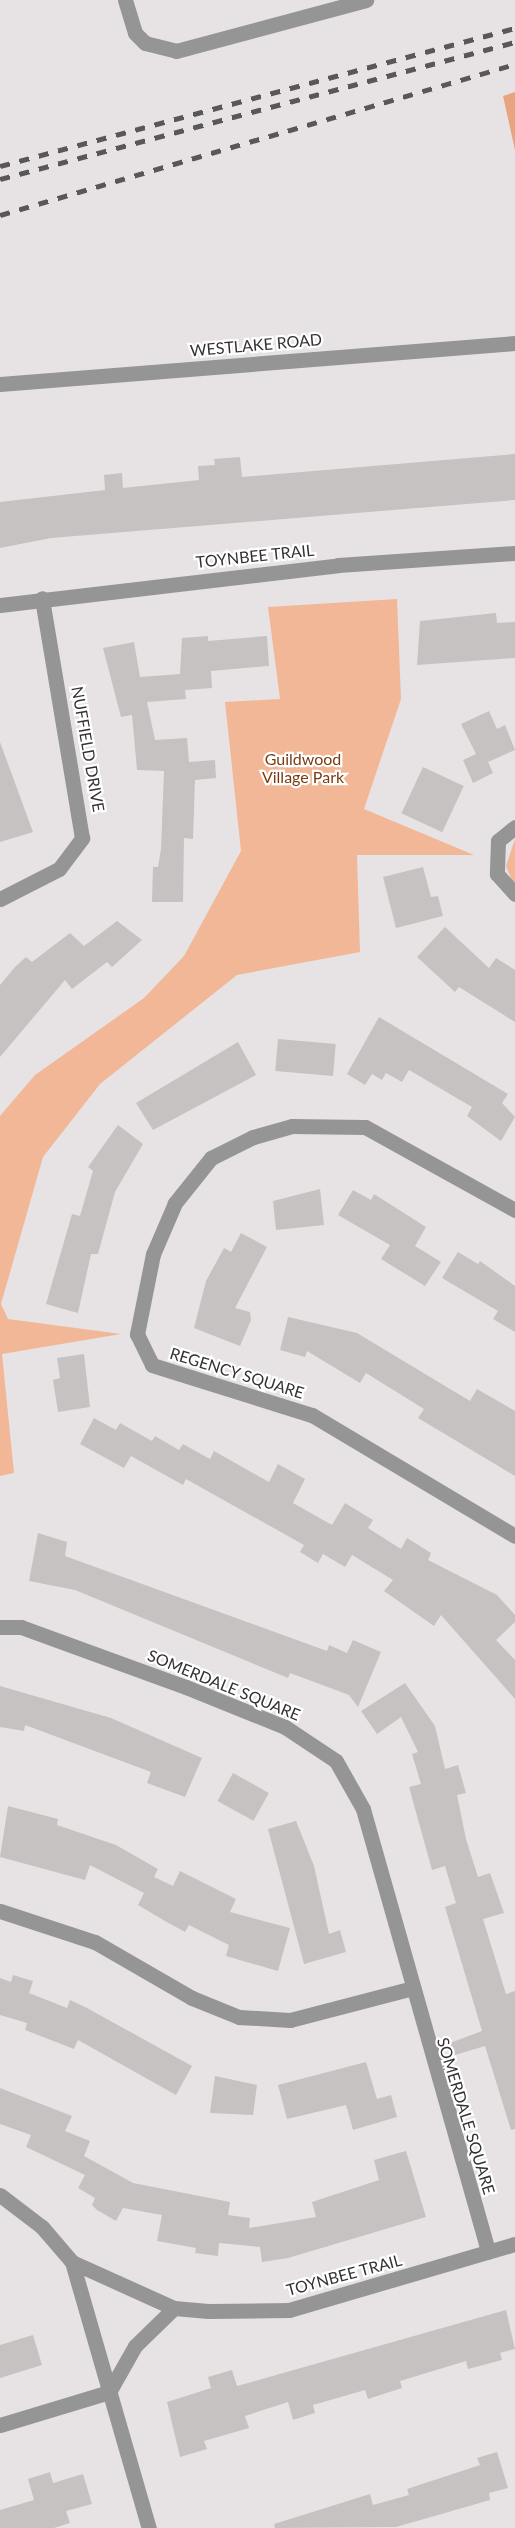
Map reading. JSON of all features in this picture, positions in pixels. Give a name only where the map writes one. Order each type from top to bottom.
[{"type":"street","points":[[125,0],[135,33],[145,43],[176,51],[366,0]]},
{"type":"street","name":"WESTLAKE ROAD","points":[[0,384],[515,343]]},
{"type":"street","name":"TOYNBEE TRAIL","points":[[0,605],[42,598],[338,565],[515,553]]},
{"type":"street","name":"NUFFIELD DRIVE","points":[[0,899],[59,869],[82,838],[42,598]]},
{"type":"street","points":[[515,827],[498,841],[497,873],[515,894]]},
{"type":"street","name":"REGENCY SQUARE","points":[[515,1210],[365,1126],[292,1126],[253,1137],[211,1158],[175,1203],[153,1254],[137,1334],[152,1365],[312,1415],[515,1536]]},
{"type":"street","name":"SOMERDALE SQUARE","points":[[0,1627],[21,1627],[186,1687],[285,1727],[336,1761],[363,1809],[410,1989],[488,2252]]},
{"type":"street","points":[[0,1911],[95,1942],[217,2011],[256,2020],[291,2020],[410,1989]]},
{"type":"street","name":"TOYNBEE TRAIL","points":[[0,2194],[42,2228],[72,2262],[174,2308],[289,2310],[515,2244]]},
{"type":"street","points":[[72,2262],[149,2528]]},
{"type":"street","points":[[0,2425],[109,2392],[135,2346],[174,2308]]},
{"type":"green space","name":"Guildwood Village Park","points":[[397,599],[401,699],[364,809],[474,855],[357,855],[360,952],[237,975],[100,1084],[43,1157],[1,1304],[8,1319],[121,1334],[2,1354],[14,1473],[0,1476],[0,1116],[35,1075],[144,998],[184,956],[241,851],[225,702],[280,699],[268,607]]},
{"type":"green space","points":[[515,839],[515,888],[506,866]]},
{"type":"shaded area","points":[[515,92],[515,150],[503,96]]},
{"type":"building","points":[[515,454],[515,500],[51,538],[0,548],[0,502],[105,490],[104,475],[122,473],[123,488],[199,480],[198,466],[215,465],[214,459],[240,457],[242,477]]},
{"type":"building","points":[[496,613],[497,623],[515,622],[515,658],[417,665],[420,621]]},
{"type":"building","points":[[208,636],[208,641],[267,636],[269,666],[211,671],[212,688],[185,690],[186,699],[147,702],[155,740],[187,738],[189,762],[215,760],[216,778],[195,780],[193,839],[184,838],[183,902],[152,902],[153,867],[158,867],[161,849],[164,771],[137,770],[132,715],[121,717],[103,648],[134,642],[140,677],[180,674],[182,638]]},
{"type":"building","points":[[489,711],[497,729],[505,725],[515,750],[488,762],[493,773],[473,783],[463,760],[476,754],[461,724]]},
{"type":"building","points":[[0,742],[33,832],[0,842]]},
{"type":"building","points":[[423,767],[464,786],[442,832],[401,813]]},
{"type":"building","points":[[423,867],[431,897],[438,896],[443,916],[396,928],[383,877]]},
{"type":"building","points":[[117,921],[142,940],[112,967],[107,962],[72,989],[65,980],[0,1057],[0,985],[15,967],[26,957],[32,962],[70,933],[84,946]]},
{"type":"building","points":[[445,927],[489,968],[496,958],[515,970],[515,1022],[459,987],[455,992],[417,957]]},
{"type":"building","points":[[379,1017],[508,1094],[502,1103],[515,1117],[501,1141],[467,1116],[472,1107],[409,1070],[402,1082],[386,1073],[382,1080],[372,1074],[365,1085],[347,1074]]},
{"type":"building","points":[[278,1039],[336,1044],[333,1076],[275,1071]]},
{"type":"building","points":[[238,1042],[256,1075],[153,1130],[136,1103]]},
{"type":"building","points":[[118,1125],[143,1144],[115,1192],[98,1254],[91,1254],[78,1313],[46,1304],[72,1214],[80,1216],[93,1171],[88,1167]]},
{"type":"building","points":[[320,1189],[324,1225],[276,1230],[273,1201]]},
{"type":"building","points":[[353,1190],[371,1200],[374,1194],[426,1227],[415,1246],[441,1262],[425,1286],[381,1259],[390,1245],[338,1215]]},
{"type":"building","points":[[241,1233],[267,1247],[235,1308],[250,1312],[251,1320],[240,1346],[194,1328],[206,1281],[224,1248],[231,1252]]},
{"type":"building","points":[[458,1252],[478,1264],[480,1261],[515,1286],[515,1332],[493,1319],[498,1311],[442,1278]]},
{"type":"building","points":[[288,1317],[357,1333],[470,1401],[477,1389],[515,1411],[515,1476],[418,1418],[424,1409],[366,1373],[360,1383],[307,1351],[305,1357],[280,1350]]},
{"type":"building","points":[[84,1354],[90,1407],[58,1412],[53,1380],[60,1378],[57,1358]]},
{"type":"building","points":[[94,1418],[116,1430],[120,1423],[152,1441],[155,1436],[179,1450],[183,1444],[210,1459],[214,1451],[269,1482],[278,1464],[305,1479],[293,1503],[332,1525],[345,1503],[373,1520],[368,1528],[401,1549],[407,1538],[431,1553],[428,1560],[497,1595],[515,1615],[515,1622],[496,1640],[515,1660],[515,1699],[441,1615],[434,1626],[384,1591],[393,1580],[352,1555],[345,1567],[323,1554],[318,1563],[300,1552],[304,1545],[186,1479],[183,1485],[131,1456],[124,1468],[80,1444]]},
{"type":"building","points":[[38,1533],[67,1542],[65,1556],[327,1651],[329,1645],[347,1653],[353,1640],[381,1652],[358,1707],[349,1695],[290,1673],[288,1678],[75,1590],[29,1581]]},
{"type":"building","points":[[405,1683],[435,1726],[445,1769],[458,1765],[466,1793],[457,1795],[466,1839],[478,1877],[490,1873],[504,1913],[483,1919],[506,1994],[515,1991],[515,2129],[511,2130],[485,2046],[455,2055],[450,2043],[482,2031],[445,1907],[456,1903],[445,1866],[432,1870],[409,1787],[421,1784],[412,1754],[418,1752],[401,1717],[377,1734],[361,1711]]},
{"type":"building","points":[[0,1686],[111,1718],[202,1758],[185,1797],[147,1783],[151,1772],[25,1725],[24,1731],[0,1727]]},
{"type":"building","points":[[233,1773],[269,1793],[253,1821],[217,1801]]},
{"type":"building","points":[[8,1806],[58,1819],[57,1825],[116,1845],[158,1869],[154,1877],[173,1886],[180,1871],[236,1899],[230,1912],[290,1928],[278,1971],[226,1956],[229,1945],[189,1925],[185,1932],[165,1921],[138,1905],[144,1893],[90,1865],[85,1880],[0,1857]]},
{"type":"building","points":[[296,1821],[314,1866],[329,1934],[340,1930],[346,1952],[304,1964],[268,1829]]},
{"type":"building","points":[[13,1975],[33,1981],[29,1993],[67,2008],[70,2000],[192,2066],[176,2095],[78,2040],[74,2049],[25,2030],[27,2023],[0,2015],[0,1978],[11,1982]]},
{"type":"building","points":[[366,2062],[377,2099],[391,2095],[397,2117],[353,2130],[346,2105],[287,2119],[278,2085]]},
{"type":"building","points":[[215,2076],[257,2085],[253,2115],[210,2113]]},
{"type":"building","points":[[0,2088],[72,2116],[65,2131],[90,2141],[84,2156],[133,2183],[230,2202],[228,2215],[250,2218],[249,2228],[316,2217],[312,2202],[379,2180],[374,2160],[406,2151],[426,2217],[288,2258],[262,2262],[260,2247],[219,2243],[218,2256],[195,2253],[196,2248],[157,2241],[162,2215],[123,2208],[116,2221],[97,2210],[92,2205],[95,2198],[78,2188],[85,2175],[26,2147],[31,2135],[0,2124]]},
{"type":"building","points":[[506,2310],[515,2349],[500,2353],[502,2360],[468,2369],[466,2361],[400,2381],[402,2388],[368,2399],[365,2390],[313,2405],[315,2413],[293,2420],[288,2402],[245,2416],[249,2428],[204,2441],[207,2449],[180,2457],[167,2402],[211,2388],[208,2377],[232,2370],[237,2386]]},
{"type":"building","points":[[33,2335],[42,2365],[0,2378],[0,2345]]},
{"type":"building","points":[[497,2452],[508,2488],[489,2493],[490,2500],[396,2527],[275,2528],[274,2524],[370,2494],[373,2505],[409,2495],[407,2489],[480,2465],[477,2458]]},
{"type":"building","points":[[50,2472],[53,2483],[83,2474],[92,2504],[66,2511],[70,2523],[54,2528],[0,2528],[0,2510],[34,2500],[28,2479]]},
{"type":"railway","points":[[0,166],[515,28]]},
{"type":"railway","points":[[0,179],[515,42]]},
{"type":"railway","points":[[0,215],[515,64]]}]
